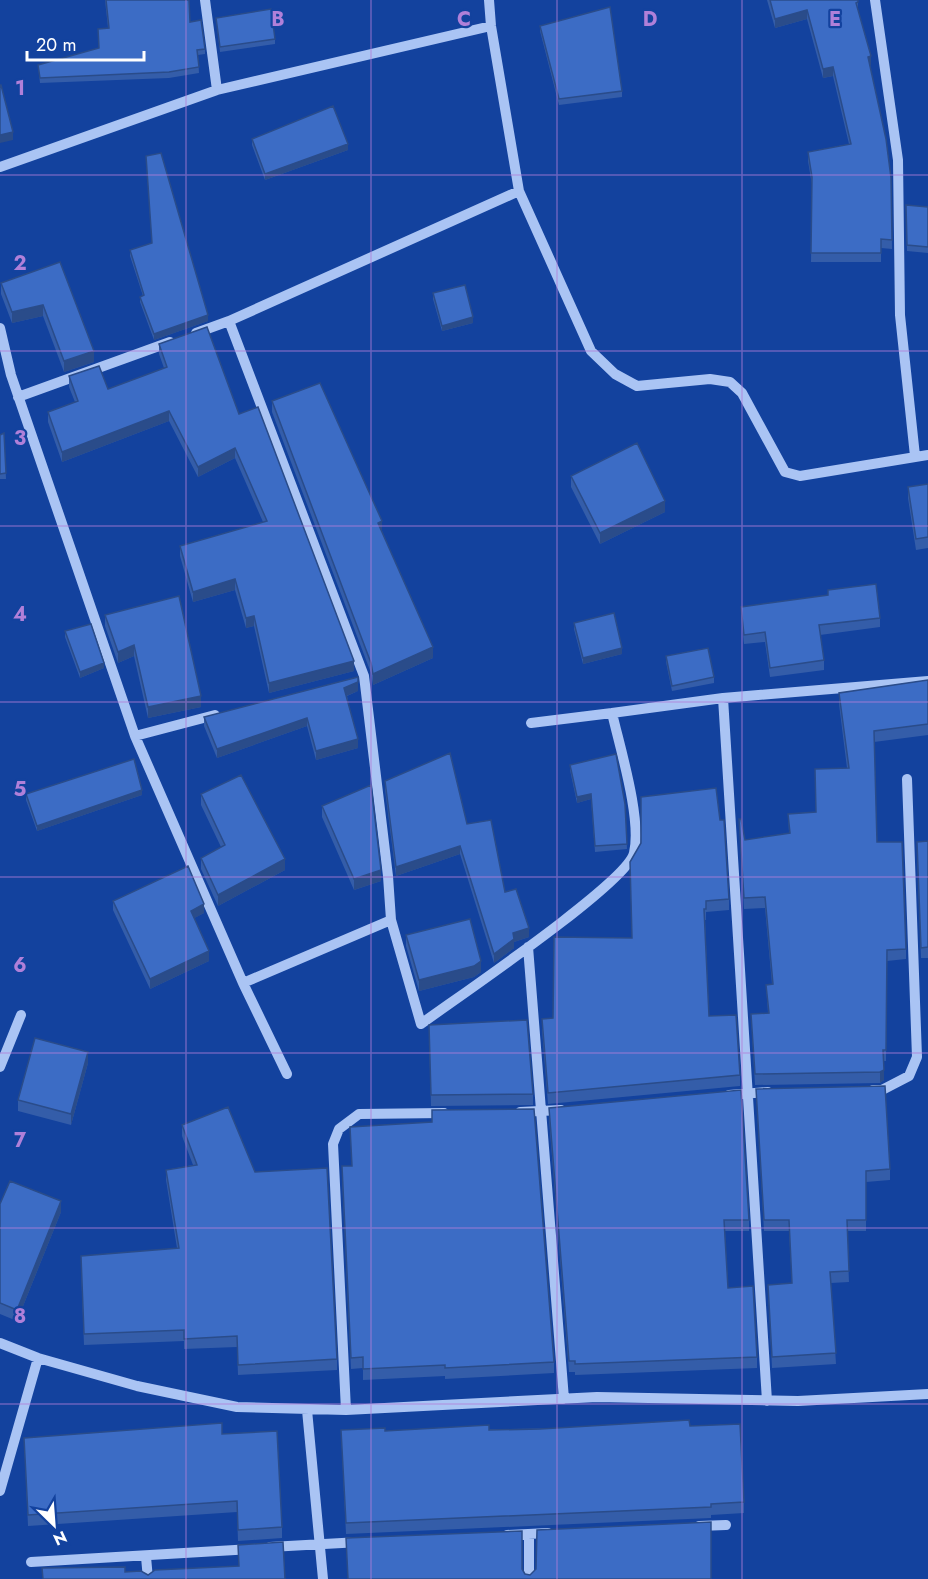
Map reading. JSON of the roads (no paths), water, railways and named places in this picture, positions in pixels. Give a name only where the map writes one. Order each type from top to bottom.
[{"type":"street","points":[[205,0],[217,90]]},
{"type":"street","points":[[489,0],[490,26],[519,191],[591,351],[615,374],[637,386],[710,379],[730,382],[742,393],[785,472],[800,476],[928,455]]},
{"type":"street","points":[[875,0],[898,160],[900,315],[915,456]]},
{"type":"street","points":[[0,167],[217,90],[490,26]]},
{"type":"street","points":[[18,397],[229,321],[519,191]]},
{"type":"street","points":[[229,321],[364,676],[388,876],[391,920],[421,1024],[528,947],[622,873],[634,855],[637,832],[612,713]]},
{"type":"street","points":[[0,328],[5,376],[18,397],[135,736],[243,983],[287,1074]]},
{"type":"street","points":[[352,679],[364,676]]},
{"type":"street","points":[[531,723],[723,698],[928,681]]},
{"type":"street","points":[[723,698],[767,1401]]},
{"type":"street","points":[[135,736],[227,712]]},
{"type":"street","points":[[859,1091],[882,1090],[909,1076],[917,1057],[907,778]]},
{"type":"street","points":[[243,983],[391,920]]},
{"type":"street","points":[[528,947],[564,1399]]},
{"type":"street","points":[[0,1067],[21,1015]]},
{"type":"street","points":[[713,1096],[781,1092]]},
{"type":"street","points":[[505,1112],[575,1109]]},
{"type":"street","points":[[346,1410],[333,1144],[339,1129],[359,1114],[458,1113]]},
{"type":"street","points":[[0,1343],[38,1358],[137,1386],[237,1407],[346,1410],[564,1399],[767,1401],[928,1394]]},
{"type":"street","points":[[0,1491],[38,1358]]},
{"type":"street","points":[[308,1410],[323,1579]]},
{"type":"street","points":[[691,1526],[726,1525]]},
{"type":"street","points":[[494,1536],[564,1532]]},
{"type":"street","points":[[529,1534],[529,1579]]},
{"type":"street","points":[[31,1563],[367,1541]]},
{"type":"street","points":[[146,1557],[147,1579]]}]
